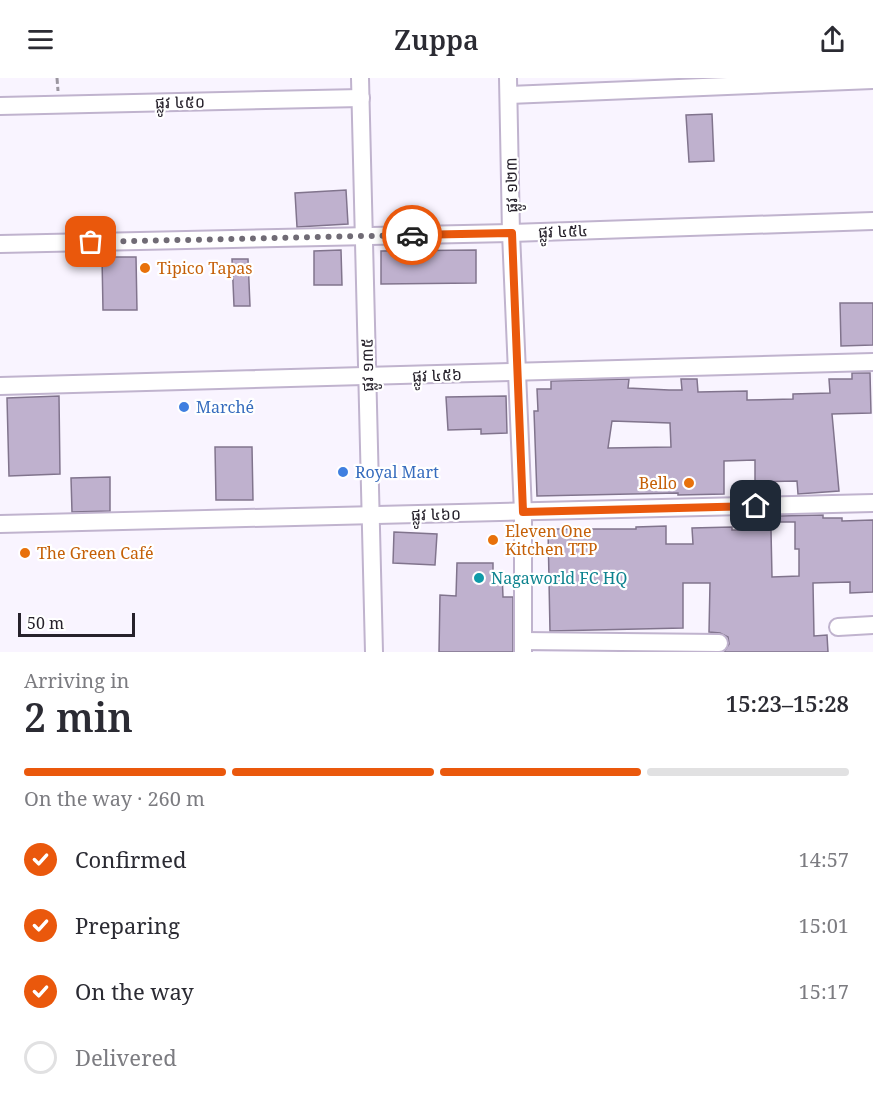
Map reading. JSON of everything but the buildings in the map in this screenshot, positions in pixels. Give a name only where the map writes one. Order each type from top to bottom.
[{"type":"street","name":"ផ្លូវ ១៣៥","points":[[360,78],[374,652]]},
{"type":"street","points":[[509,86],[873,80]]},
{"type":"street","name":"ផ្លូវ ១២៣","points":[[509,86],[516,372],[523,512],[523,647]]},
{"type":"street","name":"ផ្លូវ ៤៥០","points":[[0,106],[361,98]]},
{"type":"street","name":"ផ្លូវ ៤៥៤","points":[[0,244],[512,233],[873,221]]},
{"type":"street","name":"ផ្លូវ ៤៥៦","points":[[0,386],[873,362]]},
{"type":"street","name":"ផ្លូវ ៤៦០","points":[[0,524],[873,503]]},
{"type":"street","points":[[838,627],[873,625]]},
{"type":"street","points":[[523,647],[719,643]]},
{"type":"way so far","points":[[91,242],[412,235]]},
{"type":"place","name":"Tipico Tapas","points":[[145,268]]},
{"type":"place","name":"Marché","points":[[184,407]]},
{"type":"place","name":"Royal Mart","points":[[343,472]]},
{"type":"place","name":"Bello","points":[[689,483]]},
{"type":"place","name":"Eleven One Kitchen TTP","points":[[493,540]]},
{"type":"place","name":"The Green Café","points":[[25,553]]},
{"type":"place","name":"Nagaworld FC HQ","points":[[479,578]]},
{"type":"route","points":[[412,235],[512,233],[523,512],[756,506]]}]
